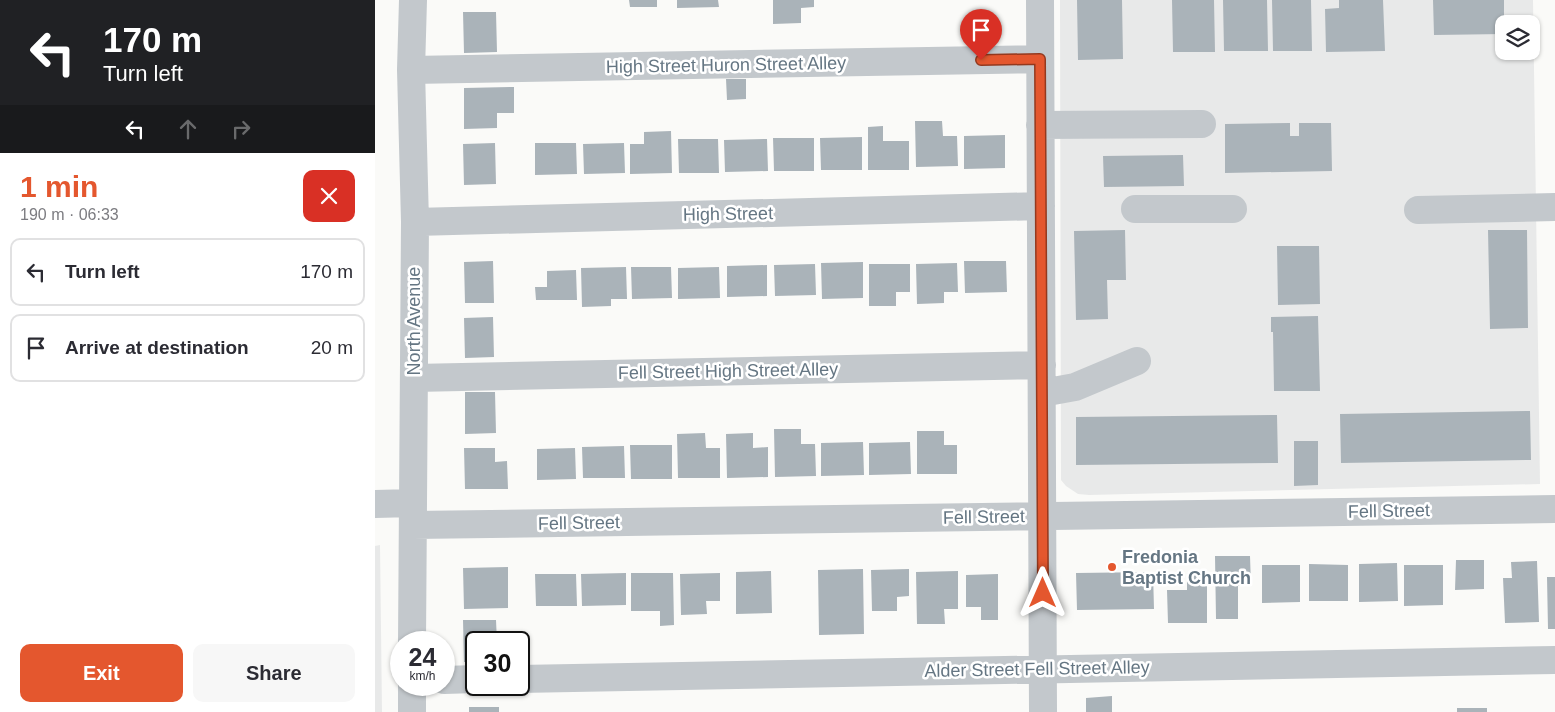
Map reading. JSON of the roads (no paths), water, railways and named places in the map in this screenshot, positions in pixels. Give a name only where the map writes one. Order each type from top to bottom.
[{"type":"street","name":"North Avenue","points":[[412,631],[415,222],[411,70],[413,0]]},
{"type":"street","points":[[1040,0],[1043,712]]},
{"type":"street","name":"High Street Huron Street Alley","points":[[411,70],[1040,59]]},
{"type":"street","points":[[1041,125],[1202,124]]},
{"type":"street","name":"High Street","points":[[415,222],[1041,206]]},
{"type":"street","points":[[1418,210],[1555,207]]},
{"type":"street","points":[[1135,209],[1233,209]]},
{"type":"street","points":[[1042,393],[1075,387],[1137,361]]},
{"type":"street","name":"Fell Street High Street Alley","points":[[414,378],[1042,365]]},
{"type":"street","name":"Fell Street","points":[[375,504],[413,514],[1043,516],[1555,508]]},
{"type":"street","name":"Alder Street Fell Street Alley","points":[[530,679],[1555,660]]},
{"type":"street","points":[[412,696],[412,712]]},
{"type":"place","name":"Fredonia Baptist Church","points":[[1112,567]]}]
